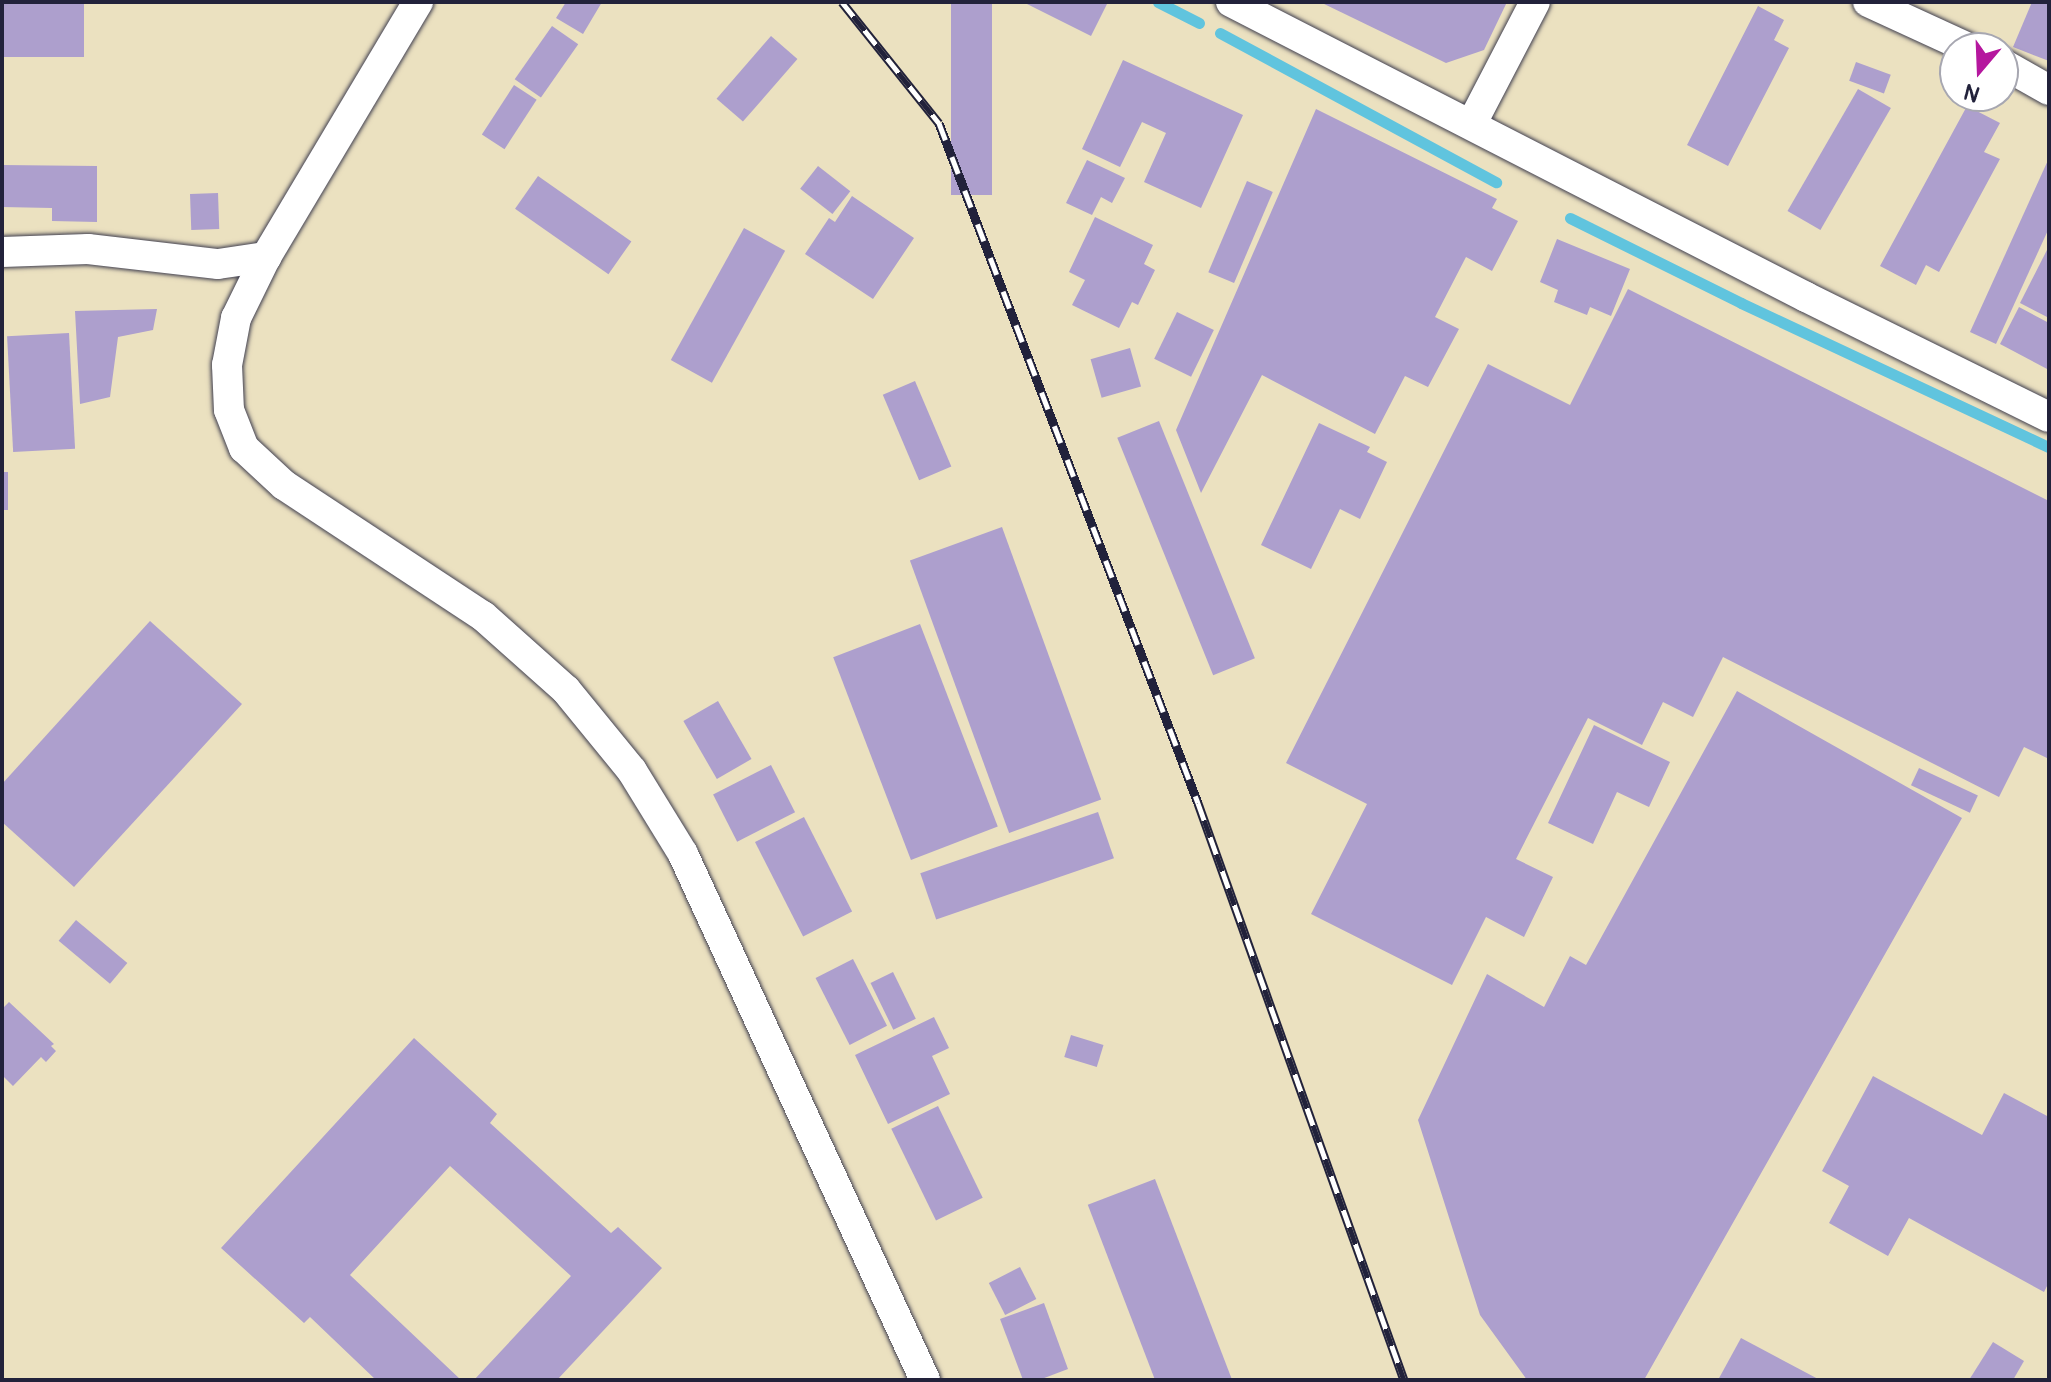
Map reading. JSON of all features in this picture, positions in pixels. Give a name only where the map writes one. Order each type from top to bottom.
[{"type":"street","points":[[418,2],[266,257],[236,318],[227,365],[229,410],[244,448],[284,485],[483,616],[566,690],[632,771],[683,854],[925,1380]]},
{"type":"street","points":[[1231,2],[1806,297],[2049,417]]},
{"type":"street","points":[[1472,123],[1535,2]]},
{"type":"street","points":[[1868,2],[1939,35]]},
{"type":"street","points":[[2019,73],[2049,90]]},
{"type":"street","points":[[2,252],[88,249],[218,264],[266,257]]},
{"type":"building","points":[[2,2],[84,2],[84,57],[2,57]]},
{"type":"building","points":[[566,2],[602,2],[583,34],[556,18]]},
{"type":"building","points":[[951,2],[992,2],[992,195],[951,195]]},
{"type":"building","points":[[1023,2],[1108,2],[1091,36]]},
{"type":"building","points":[[1320,2],[1507,2],[1484,50],[1446,63]]},
{"type":"building","points":[[2032,2],[2049,2],[2049,61],[2019,49],[2019,33]]},
{"type":"building","points":[[1758,6],[1784,20],[1774,40],[1789,48],[1728,166],[1687,145]]},
{"type":"building","points":[[552,26],[578,44],[541,98],[515,79]]},
{"type":"building","points":[[771,36],[797,59],[743,122],[717,99]]},
{"type":"building","points":[[1123,60],[1243,115],[1201,208],[1144,182],[1166,133],[1142,122],[1120,167],[1082,149]]},
{"type":"building","points":[[1856,62],[1891,75],[1884,93],[1849,81]]},
{"type":"building","points":[[514,85],[537,100],[505,149],[482,134]]},
{"type":"building","points":[[1858,89],[1891,108],[1820,230],[1788,211]]},
{"type":"building","points":[[1316,109],[1497,199],[1492,208],[1518,221],[1492,271],[1466,257],[1435,317],[1459,329],[1428,387],[1405,376],[1375,434],[1262,375],[1201,493],[1176,430]]},
{"type":"building","points":[[1964,112],[1979,112],[2000,123],[1984,152],[2000,159],[1939,272],[1926,265],[1916,285],[1880,266]]},
{"type":"building","points":[[2049,158],[2049,228],[1996,344],[1970,332]]},
{"type":"building","points":[[1087,160],[1125,178],[1112,203],[1101,197],[1092,215],[1066,203]]},
{"type":"building","points":[[2,165],[97,166],[97,222],[52,221],[52,208],[2,207]]},
{"type":"building","points":[[818,166],[850,191],[832,214],[800,189]]},
{"type":"building","points":[[538,176],[631,241],[608,274],[515,209]]},
{"type":"building","points":[[1247,181],[1273,192],[1234,283],[1208,272]]},
{"type":"building","points":[[218,193],[219,229],[191,230],[190,194]]},
{"type":"building","points":[[852,196],[914,238],[873,299],[805,254],[829,218],[835,222]]},
{"type":"building","points":[[1095,217],[1153,245],[1144,264],[1155,270],[1138,305],[1132,302],[1119,328],[1072,305],[1085,280],[1069,272]]},
{"type":"building","points":[[744,228],[785,251],[712,383],[671,360]]},
{"type":"building","points":[[1557,239],[1630,269],[1611,316],[1590,307],[1587,315],[1554,302],[1558,290],[1540,282]]},
{"type":"building","points":[[2049,246],[2049,318],[2020,303]]},
{"type":"building","points":[[1628,289],[2049,501],[2049,759],[2024,747],[1999,797],[1723,657],[1693,717],[1663,702],[1642,745],[1588,718],[1516,859],[1553,877],[1524,937],[1486,917],[1452,985],[1311,914],[1367,804],[1286,763],[1488,364],[1570,405]]},
{"type":"building","points":[[2019,307],[2049,323],[2049,370],[2000,344]]},
{"type":"building","points":[[157,309],[153,330],[118,337],[110,397],[80,404],[75,311]]},
{"type":"building","points":[[1177,312],[1214,330],[1191,377],[1154,359]]},
{"type":"building","points":[[69,333],[75,449],[13,452],[7,336]]},
{"type":"building","points":[[1130,348],[1141,386],[1102,398],[1091,359]]},
{"type":"building","points":[[915,381],[951,467],[919,480],[883,395]]},
{"type":"building","points":[[1159,421],[1255,658],[1213,675],[1117,438]]},
{"type":"building","points":[[1319,423],[1370,447],[1367,452],[1387,462],[1360,519],[1340,509],[1311,569],[1261,545]]},
{"type":"building","points":[[2,472],[8,472],[8,510],[2,510]]},
{"type":"building","points":[[1002,527],[1101,800],[1009,833],[910,561]]},
{"type":"building","points":[[150,621],[242,704],[74,887],[2,822],[2,784]]},
{"type":"building","points":[[920,624],[998,827],[911,860],[833,657]]},
{"type":"building","points":[[1737,691],[1962,818],[1644,1380],[1527,1380],[1480,1315],[1418,1120],[1487,974],[1544,1007],[1570,956],[1586,965]]},
{"type":"building","points":[[718,701],[752,759],[717,779],[683,721]]},
{"type":"building","points":[[1594,725],[1670,762],[1649,807],[1617,792],[1593,844],[1548,823]]},
{"type":"building","points":[[771,765],[795,812],[737,842],[713,795]]},
{"type":"building","points":[[1919,768],[1978,795],[1970,813],[1911,785]]},
{"type":"building","points":[[1098,812],[1114,858],[936,920],[920,873]]},
{"type":"building","points":[[804,817],[852,911],[803,936],[755,842]]},
{"type":"building","points":[[76,920],[127,963],[110,984],[59,941]]},
{"type":"building","points":[[853,959],[887,1026],[850,1045],[816,978]]},
{"type":"building","points":[[893,972],[916,1019],[893,1030],[871,983]]},
{"type":"building","points":[[9,1002],[54,1044],[51,1046],[56,1051],[46,1062],[41,1057],[13,1086],[2,1075],[2,1009]]},
{"type":"building","points":[[934,1017],[949,1048],[932,1056],[950,1094],[888,1124],[855,1055]]},
{"type":"building","points":[[1071,1035],[1104,1045],[1097,1067],[1064,1057]]},
{"type":"building","points":[[414,1038],[497,1114],[490,1123],[611,1233],[618,1227],[662,1268],[557,1380],[474,1380],[571,1276],[450,1166],[350,1275],[461,1380],[376,1380],[310,1317],[304,1323],[221,1248]]},
{"type":"building","points":[[1873,1076],[1982,1135],[2004,1093],[2049,1117],[2049,1282],[2044,1292],[1909,1218],[1888,1256],[1829,1223],[1849,1186],[1822,1171]]},
{"type":"building","points":[[938,1106],[983,1198],[936,1220],[891,1129]]},
{"type":"building","points":[[1155,1179],[1232,1380],[1155,1380],[1088,1205]]},
{"type":"building","points":[[1020,1267],[1036,1299],[1005,1315],[989,1283]]},
{"type":"building","points":[[1044,1303],[1068,1369],[1039,1380],[1023,1380],[1000,1319]]},
{"type":"building","points":[[1741,1338],[1820,1380],[1718,1380]]},
{"type":"building","points":[[1993,1342],[2024,1361],[2013,1380],[1969,1380]]},
{"type":"waterway","points":[[1158,2],[1199,23]]},
{"type":"waterway","points":[[1220,33],[1496,182]]},
{"type":"waterway","points":[[1570,218],[1741,303],[2049,447]]},
{"type":"railway","points":[[842,2],[939,123],[1198,803],[1404,1380]]}]
